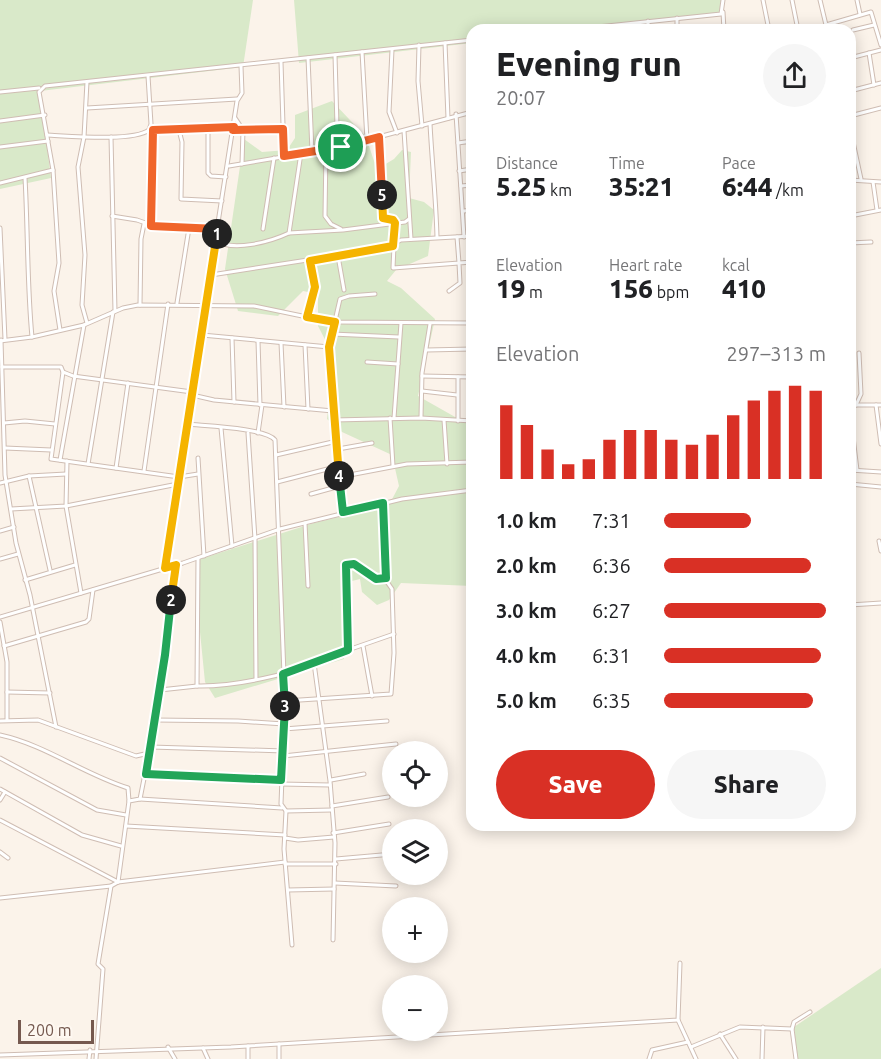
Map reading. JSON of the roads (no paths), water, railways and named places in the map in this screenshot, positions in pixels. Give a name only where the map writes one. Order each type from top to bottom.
[{"type":"street","points":[[723,0],[724,24]]},
{"type":"street","points":[[763,0],[768,24]]},
{"type":"street","points":[[792,0],[797,24]]},
{"type":"street","points":[[820,0],[825,24],[833,24],[871,12],[881,45]]},
{"type":"street","points":[[857,0],[860,14]]},
{"type":"street","points":[[633,24],[723,12]]},
{"type":"street","points":[[678,18],[678,24]]},
{"type":"street","points":[[856,29],[875,24]]},
{"type":"street","points":[[0,92],[466,41]]},
{"type":"street","points":[[446,43],[448,118]]},
{"type":"street","points":[[419,45],[418,81],[422,126]]},
{"type":"street","points":[[392,49],[389,112],[397,133]]},
{"type":"street","points":[[856,56],[881,50]]},
{"type":"street","points":[[362,52],[367,140]]},
{"type":"street","points":[[869,53],[874,85]]},
{"type":"street","points":[[334,55],[337,127],[341,147]]},
{"type":"street","points":[[308,58],[312,151]]},
{"type":"street","points":[[281,62],[284,156]]},
{"type":"street","points":[[165,568],[237,99],[242,91],[242,66]]},
{"type":"street","points":[[148,76],[151,130],[151,226]]},
{"type":"street","points":[[60,460],[73,376],[86,324],[82,305],[85,255],[78,167],[84,137],[87,82]]},
{"type":"street","points":[[856,90],[881,83]]},
{"type":"street","points":[[41,88],[39,92],[45,115],[53,170],[59,263],[54,291],[60,330]]},
{"type":"street","points":[[86,108],[237,99]]},
{"type":"street","points":[[856,114],[881,108]]},
{"type":"street","points":[[228,166],[341,147],[466,113]]},
{"type":"street","points":[[211,275],[393,246],[397,241],[464,237],[456,114]]},
{"type":"street","points":[[0,121],[45,115]]},
{"type":"street","points":[[235,118],[243,130],[242,164]]},
{"type":"street","points":[[430,124],[437,237]]},
{"type":"street","points":[[47,135],[111,137],[143,134],[151,130],[208,127],[243,130],[283,129]]},
{"type":"street","points":[[208,127],[208,173],[211,176],[226,177]]},
{"type":"street","points":[[179,130],[182,142],[181,199],[222,201]]},
{"type":"street","points":[[404,131],[411,239]]},
{"type":"street","points":[[88,464],[114,312],[111,137]]},
{"type":"street","points":[[379,137],[382,216],[395,223]]},
{"type":"street","points":[[0,147],[48,141]]},
{"type":"street","points":[[458,143],[466,142]]},
{"type":"street","points":[[326,149],[326,216],[331,224],[343,230]]},
{"type":"street","points":[[289,233],[301,153]]},
{"type":"street","points":[[856,156],[861,179]]},
{"type":"street","points":[[263,229],[274,158]]},
{"type":"street","points":[[0,183],[53,170]]},
{"type":"street","points":[[459,171],[466,170]]},
{"type":"street","points":[[25,178],[29,242],[28,302],[32,337]]},
{"type":"street","points":[[856,179],[881,182]]},
{"type":"street","points":[[856,215],[879,210],[873,181]]},
{"type":"street","points":[[461,186],[466,186]]},
{"type":"street","points":[[112,216],[151,226],[218,229]]},
{"type":"street","points":[[216,240],[223,245],[235,245],[270,240],[289,233],[343,230],[409,219]]},
{"type":"street","points":[[395,223],[391,263],[395,269],[466,262]]},
{"type":"street","points":[[140,305],[141,239],[144,224]]},
{"type":"street","points":[[0,228],[3,451],[6,481],[18,554],[33,607],[56,727]]},
{"type":"street","points":[[177,303],[189,228]]},
{"type":"street","points":[[449,291],[460,283],[457,237]]},
{"type":"street","points":[[856,243],[871,242]]},
{"type":"street","points":[[338,256],[344,290]]},
{"type":"street","points":[[307,317],[315,287],[310,261]]},
{"type":"street","points":[[212,268],[219,273]]},
{"type":"street","points":[[343,512],[329,347],[342,298],[375,294]]},
{"type":"street","points":[[2,340],[32,337],[86,324],[114,312],[140,305],[177,303],[259,306],[335,322],[466,323]]},
{"type":"street","points":[[144,471],[168,304]]},
{"type":"street","points":[[393,466],[392,418],[401,323]]},
{"type":"street","points":[[421,418],[422,376],[430,324]]},
{"type":"street","points":[[332,334],[399,337]]},
{"type":"street","points":[[202,335],[329,347]]},
{"type":"street","points":[[232,338],[234,402]]},
{"type":"street","points":[[258,341],[261,405],[258,433]]},
{"type":"street","points":[[281,343],[284,407]]},
{"type":"street","points":[[305,345],[308,409]]},
{"type":"street","points":[[427,350],[466,350]]},
{"type":"street","points":[[859,353],[861,393],[856,405],[879,405],[881,444]]},
{"type":"street","points":[[367,362],[398,364]]},
{"type":"street","points":[[2,367],[62,367],[51,459],[179,477],[198,474]]},
{"type":"street","points":[[63,372],[73,376],[156,387],[234,402],[333,411]]},
{"type":"street","points":[[422,376],[466,376]]},
{"type":"street","points":[[458,377],[458,420]]},
{"type":"street","points":[[116,468],[128,383]]},
{"type":"street","points":[[422,391],[458,395]]},
{"type":"street","points":[[334,420],[421,418],[466,421]]},
{"type":"street","points":[[444,420],[447,464]]},
{"type":"street","points":[[4,423],[25,421],[55,423]]},
{"type":"street","points":[[187,424],[258,433],[274,438],[280,529],[285,701],[282,808]]},
{"type":"street","points":[[221,428],[232,546]]},
{"type":"street","points":[[248,432],[255,539],[256,680]]},
{"type":"street","points":[[276,455],[337,441]]},
{"type":"street","points":[[338,449],[372,443]]},
{"type":"street","points":[[3,451],[51,450]]},
{"type":"street","points":[[198,459],[204,555]]},
{"type":"street","points":[[67,461],[66,506],[81,593]]},
{"type":"street","points":[[339,477],[393,466],[466,462]]},
{"type":"street","points":[[856,462],[857,470],[881,472]]},
{"type":"street","points":[[277,482],[339,466]]},
{"type":"street","points":[[0,483],[29,476],[67,474]]},
{"type":"street","points":[[29,476],[38,506],[50,570]]},
{"type":"street","points":[[11,509],[66,506],[178,484]]},
{"type":"street","points":[[856,485],[881,487]]},
{"type":"street","points":[[311,494],[340,486]]},
{"type":"street","points":[[7,720],[4,646],[0,620],[33,607],[198,558],[280,529],[416,496],[466,491]]},
{"type":"street","points":[[285,701],[391,694],[394,634],[392,589],[385,579],[383,503]]},
{"type":"street","points":[[305,523],[308,586]]},
{"type":"street","points":[[0,531],[14,527]]},
{"type":"street","points":[[879,541],[881,551]]},
{"type":"street","points":[[0,559],[18,554]]},
{"type":"street","points":[[197,686],[198,558]]},
{"type":"street","points":[[348,650],[346,565],[351,563],[372,578],[385,579]]},
{"type":"street","points":[[26,580],[50,570],[76,565]]},
{"type":"street","points":[[140,799],[160,690],[176,565]]},
{"type":"street","points":[[4,646],[86,622],[89,619],[93,590]]},
{"type":"street","points":[[856,605],[881,603]]},
{"type":"street","points":[[160,690],[256,680],[283,674],[394,634]]},
{"type":"street","points":[[363,646],[372,696]]},
{"type":"street","points":[[314,663],[331,783],[336,861],[333,940]]},
{"type":"street","points":[[7,692],[50,693]]},
{"type":"street","points":[[0,721],[38,720],[136,756],[149,753]]},
{"type":"street","points":[[155,720],[284,727],[387,721]]},
{"type":"street","points":[[0,735],[41,747],[88,773],[128,788],[129,801],[118,882]]},
{"type":"street","points":[[151,747],[283,754],[382,746]]},
{"type":"street","points":[[0,758],[97,810],[126,815]]},
{"type":"street","points":[[146,774],[331,783],[364,774]]},
{"type":"street","points":[[0,789],[82,835],[122,846]]},
{"type":"street","points":[[0,800],[5,792]]},
{"type":"street","points":[[129,801],[140,799],[282,808],[286,811],[332,808],[382,798]]},
{"type":"street","points":[[286,811],[285,863],[292,945]]},
{"type":"street","points":[[0,820],[118,882]]},
{"type":"street","points":[[126,826],[285,836],[298,840],[382,825]]},
{"type":"street","points":[[0,852],[8,858]]},
{"type":"street","points":[[0,898],[285,863],[336,861],[382,855]]},
{"type":"street","points":[[335,883],[396,886]]},
{"type":"street","points":[[96,1059],[103,969],[98,964],[111,886]]},
{"type":"street","points":[[288,890],[334,889]]},
{"type":"street","points":[[680,963],[678,1020],[696,1059]]},
{"type":"street","points":[[796,1059],[792,1029],[794,1022],[810,1012]]},
{"type":"street","points":[[0,1055],[22,1057],[90,1050],[248,1046],[678,1020]]},
{"type":"street","points":[[649,1059],[652,1050],[689,1044],[740,1027],[792,1029]]},
{"type":"street","points":[[762,1059],[763,1027]]},
{"type":"street","points":[[720,1034],[736,1059]]},
{"type":"street","points":[[279,1044],[279,1059]]},
{"type":"street","points":[[248,1046],[248,1059]]},
{"type":"street","points":[[168,1047],[176,1059]]},
{"type":"street","points":[[203,1048],[208,1059]]},
{"type":"street","points":[[89,1059],[90,1050]]},
{"type":"street","points":[[52,1054],[52,1059]]}]
